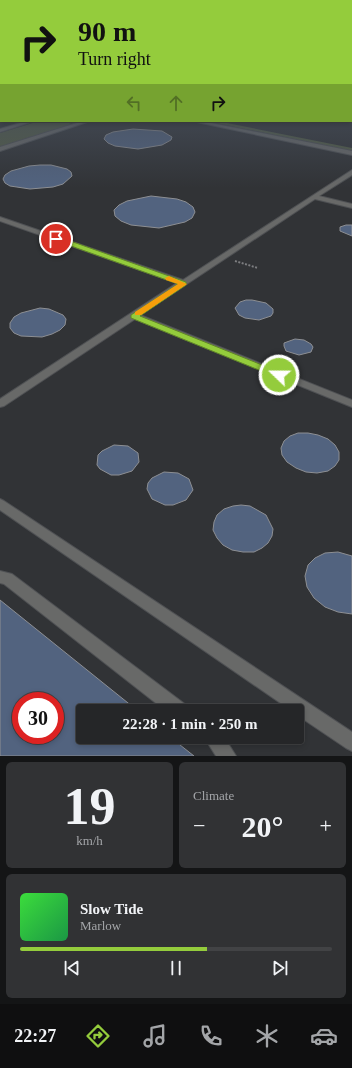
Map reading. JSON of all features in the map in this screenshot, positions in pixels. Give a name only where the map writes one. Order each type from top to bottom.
[{"type":"street","points":[[0,131],[29,122]]},
{"type":"street","points":[[0,149],[85,122]]},
{"type":"street","points":[[199,122],[352,153]]},
{"type":"street","points":[[0,404],[352,172]]},
{"type":"street","points":[[315,197],[352,206]]},
{"type":"street","points":[[0,219],[184,284]]},
{"type":"street","points":[[134,316],[352,404]]},
{"type":"street","points":[[0,504],[352,742]]},
{"type":"street","points":[[0,577],[6,578],[171,704]]},
{"type":"street","points":[[218,744],[227,756]]},
{"type":"path","points":[[235,261],[258,268]]},
{"type":"green space","points":[[36,122],[75,122],[69,124],[71,125],[0,147],[0,133]]},
{"type":"green space","points":[[211,122],[222,122],[352,148],[352,151]]},
{"type":"building","points":[[133,129],[162,131],[172,137],[171,140],[162,145],[138,149],[115,146],[108,143],[104,139],[106,135],[113,132]]},
{"type":"building","points":[[51,165],[67,169],[71,172],[72,176],[63,184],[53,187],[30,189],[10,186],[5,183],[3,179],[5,175],[11,171],[29,166]]},
{"type":"building","points":[[151,196],[177,199],[186,202],[193,207],[195,212],[192,218],[185,222],[159,228],[131,225],[121,221],[115,216],[114,210],[119,205],[127,201]]},
{"type":"building","points":[[352,225],[352,236],[340,231],[340,227]]},
{"type":"building","points":[[246,300],[266,303],[273,309],[273,313],[271,316],[259,320],[245,318],[239,315],[235,308],[240,302]]},
{"type":"building","points":[[40,308],[49,309],[63,315],[66,319],[65,325],[60,330],[42,337],[21,336],[14,333],[10,328],[10,323],[14,317],[21,313]]},
{"type":"building","points":[[295,339],[304,340],[311,344],[313,347],[311,352],[299,355],[286,351],[284,343]]},
{"type":"building","points":[[298,433],[318,435],[328,439],[335,445],[339,452],[339,460],[335,466],[328,471],[317,473],[306,472],[287,462],[282,455],[281,448],[284,441],[290,436]]},
{"type":"building","points":[[114,445],[128,446],[138,453],[139,462],[132,471],[119,475],[111,475],[100,469],[97,465],[98,455],[102,451]]},
{"type":"building","points":[[164,472],[178,473],[189,479],[193,490],[186,500],[173,505],[165,505],[152,499],[147,489],[148,483],[152,478]]},
{"type":"building","points":[[241,505],[250,506],[266,515],[273,529],[272,536],[268,543],[254,552],[232,550],[223,545],[213,530],[217,515],[224,509]]},
{"type":"building","points":[[338,552],[352,556],[352,614],[338,612],[325,607],[314,598],[307,587],[305,576],[308,565],[315,558],[325,553]]},
{"type":"building","points":[[0,600],[129,704],[76,704],[76,744],[179,744],[194,756],[0,756]]},
{"type":"slow traffic","points":[[138,314],[184,284],[169,278]]},
{"type":"route","points":[[56,239],[184,284],[134,316],[279,375]]}]
